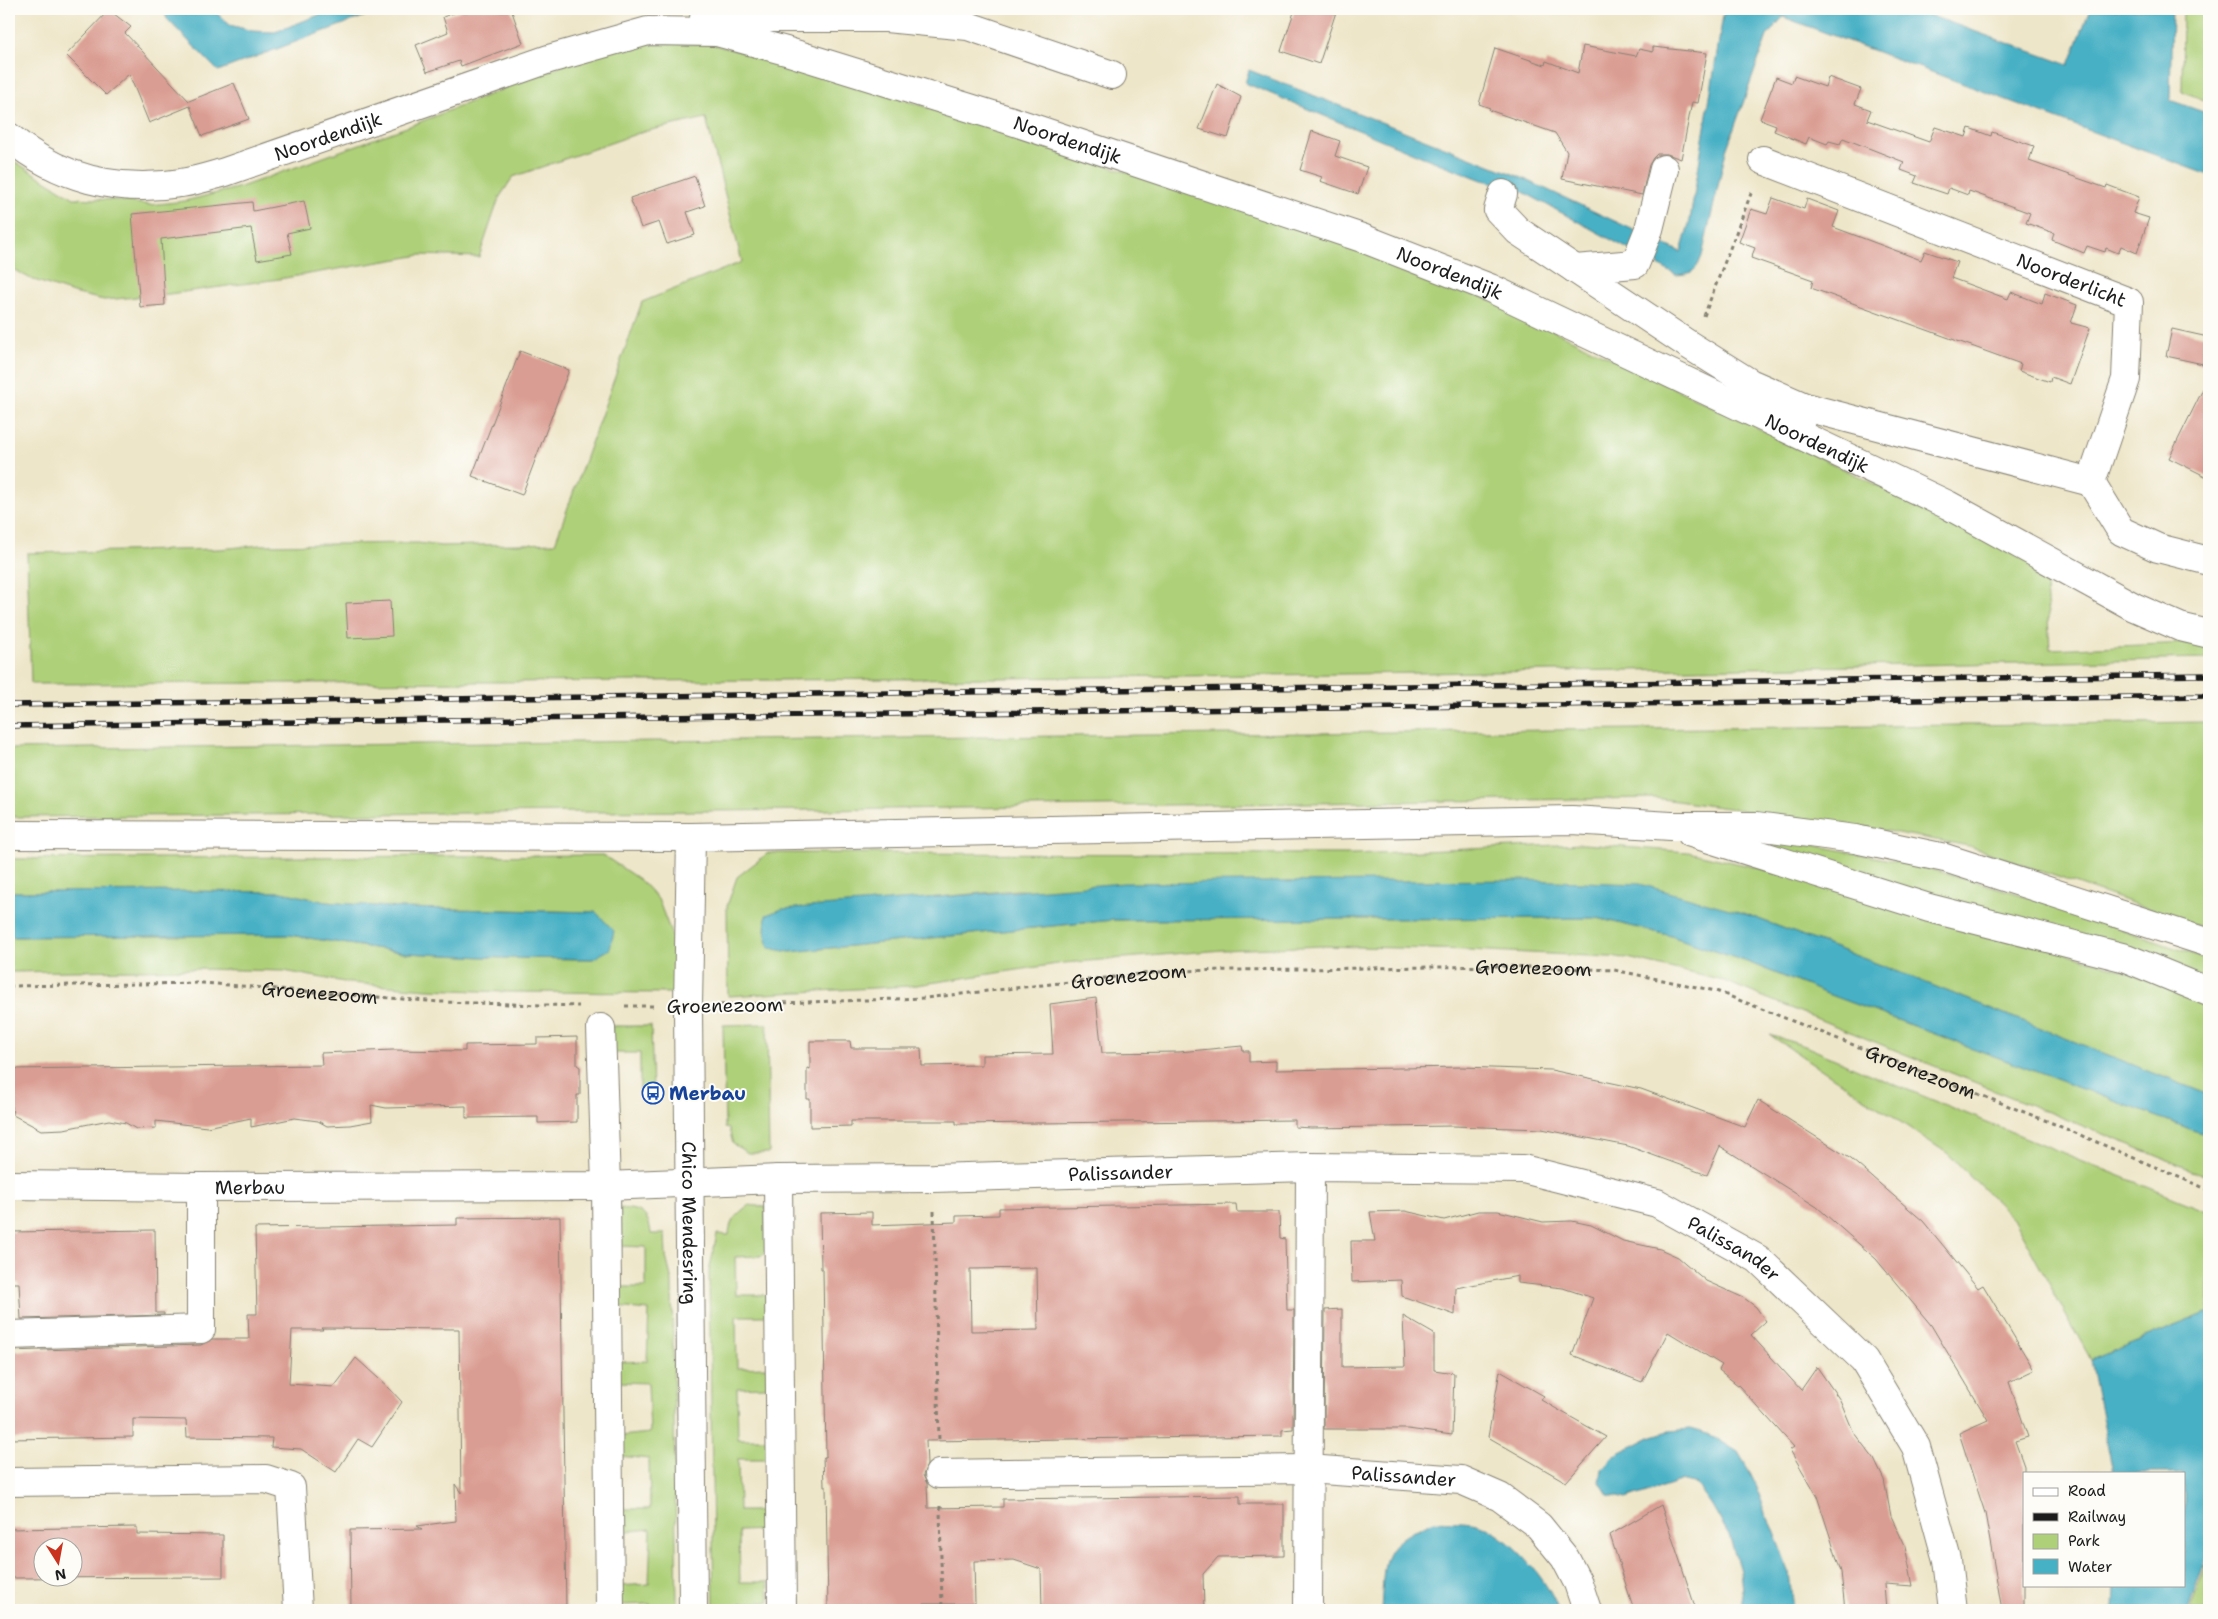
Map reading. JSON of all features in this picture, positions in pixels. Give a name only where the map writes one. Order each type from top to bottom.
[{"type":"street","name":"Noordendijk","points":[[9,137],[25,151],[58,168],[94,182],[141,185],[180,183],[225,172],[549,58],[648,31],[679,13],[723,19],[886,18],[968,26],[1112,75]]},
{"type":"street","name":"Noordendijk","points":[[648,31],[717,32],[786,51],[1009,120],[1362,238],[1490,288],[1684,356],[1806,407]]},
{"type":"street","name":"Noorderlicht","points":[[1763,160],[2129,302],[2126,379],[2091,482]]},
{"type":"street","points":[[1575,269],[1636,264],[1649,229],[1664,169]]},
{"type":"street","name":"Noordendijk","points":[[1503,194],[1498,210],[1518,231],[1575,269],[1684,356],[1797,433],[1948,505],[2136,601],[2180,627],[2209,634]]},
{"type":"street","points":[[1797,433],[1806,407],[2091,482],[2121,531],[2156,553],[2209,561]]},
{"type":"street","points":[[9,835],[691,837],[1572,820],[1671,826],[1756,826],[1855,839],[1936,856],[2209,943]]},
{"type":"street","points":[[1671,826],[1732,848],[1929,908],[2126,958],[2209,992]]},
{"type":"street","name":"Chico Mendesring","points":[[691,837],[688,1006],[693,1610]]},
{"type":"street","points":[[601,1028],[606,1186],[610,1610]]},
{"type":"street","points":[[1308,1610],[1310,1166]]},
{"type":"street","name":"Palissander","points":[[689,1184],[778,1179],[934,1178],[1310,1166],[1523,1169],[1657,1203],[1758,1258],[1864,1360],[1916,1447],[1948,1560],[1953,1610]]},
{"type":"street","points":[[778,1179],[782,1610]]},
{"type":"street","name":"Merbau","points":[[9,1185],[201,1187],[689,1184]]},
{"type":"street","name":"Merbau","points":[[9,1335],[202,1329],[201,1187]]},
{"type":"street","name":"Palissander","points":[[939,1474],[1308,1469],[1461,1480],[1500,1496],[1539,1526],[1565,1558],[1578,1583],[1587,1610]]},
{"type":"street","points":[[9,1482],[266,1479],[291,1487],[298,1610]]},
{"type":"path","points":[[1709,306],[1763,160]]},
{"type":"path","name":"Groenezoom","points":[[621,1006],[688,1006],[925,998],[1169,971],[1501,966],[1614,970],[1716,991],[2052,1123],[2209,1190]]},
{"type":"path","name":"Groenezoom","points":[[9,986],[203,983],[440,1002],[583,1006]]},
{"type":"path","points":[[934,1178],[942,1610]]},
{"type":"green space","points":[[2183,9],[2209,9],[2209,102],[2182,91]]},
{"type":"green space","points":[[631,43],[711,44],[836,78],[1420,267],[1854,474],[2045,570],[2050,649],[2209,642],[2209,659],[1937,665],[1120,677],[576,682],[31,684],[27,553],[220,549],[260,545],[418,543],[441,546],[555,543],[642,302],[742,262],[706,118],[642,132],[513,177],[499,198],[479,257],[421,255],[279,279],[169,294],[104,300],[73,293],[31,279],[9,267],[9,158],[74,198],[115,200],[150,205],[185,201],[241,187],[415,124],[571,62]]},
{"type":"green space","points":[[2209,722],[2209,930],[1969,846],[1865,827],[1655,798],[822,810],[9,817],[9,749]]},
{"type":"green space","points":[[1751,833],[1906,863],[2029,897],[2209,960],[2209,982],[1751,843]]},
{"type":"green space","points":[[1583,844],[1688,852],[1789,875],[2118,968],[2209,1004],[2209,1095],[1886,967],[1740,912],[1016,890],[927,898],[790,952],[1113,920],[1597,918],[1668,935],[1750,963],[1822,992],[2209,1136],[2209,1177],[1724,981],[1628,958],[1470,950],[1323,946],[1222,950],[1064,963],[910,986],[728,996],[727,906],[737,877],[768,853],[1353,854]]},
{"type":"green space","points":[[603,855],[640,880],[658,899],[673,938],[675,993],[505,992],[428,989],[350,983],[284,971],[199,969],[9,972],[9,937],[289,935],[407,953],[503,958],[593,959],[596,912],[400,908],[326,902],[282,892],[9,892],[9,859]]},
{"type":"green space","points":[[767,1024],[769,1153],[748,1153],[733,1144],[729,1129],[725,1128],[723,1025]]},
{"type":"green space","points":[[612,1026],[651,1026],[653,1092],[640,1093],[640,1053],[612,1053]]},
{"type":"green space","points":[[1770,1035],[1805,1046],[1876,1077],[2209,1212],[2209,1312],[2091,1360],[2013,1218],[1947,1153]]},
{"type":"green space","points":[[749,1205],[765,1207],[767,1252],[761,1256],[735,1257],[736,1295],[764,1295],[768,1299],[768,1313],[765,1316],[736,1316],[737,1368],[766,1367],[769,1385],[765,1387],[737,1388],[738,1439],[766,1439],[770,1443],[769,1456],[766,1459],[738,1459],[739,1511],[768,1511],[768,1530],[739,1531],[740,1582],[768,1582],[769,1602],[741,1603],[740,1610],[714,1610],[709,1272],[717,1234],[729,1235],[732,1221]]},
{"type":"green space","points":[[617,1208],[631,1209],[641,1213],[648,1220],[651,1234],[665,1234],[666,1257],[672,1281],[677,1610],[651,1610],[650,1604],[620,1605],[619,1586],[649,1584],[651,1529],[620,1532],[620,1509],[650,1509],[649,1459],[619,1456],[620,1436],[650,1433],[648,1383],[618,1382],[616,1362],[647,1361],[649,1310],[615,1307],[618,1287],[646,1287],[646,1247],[618,1246]]},
{"type":"green space","points":[[2209,1557],[2209,1610],[2190,1610]]},
{"type":"water","points":[[163,9],[212,9],[230,25],[253,31],[275,32],[334,9],[384,9],[218,71],[167,19]]},
{"type":"water","points":[[1724,9],[1912,9],[2069,65],[2090,9],[2172,9],[2170,100],[2209,114],[2209,175],[1783,17],[1767,36],[1726,151],[1702,256],[1693,271],[1676,275],[1514,187],[1482,180],[1245,83],[1249,70],[1518,176],[1681,252],[1690,220]]},
{"type":"water","points":[[1526,880],[1640,884],[1740,912],[1886,967],[2209,1095],[2209,1136],[1822,992],[1750,963],[1668,935],[1597,918],[1113,920],[790,952],[769,948],[765,930],[766,915],[782,909],[1124,883]]},
{"type":"water","points":[[9,892],[282,892],[326,902],[400,908],[596,912],[614,931],[610,949],[593,959],[503,958],[407,953],[289,935],[9,937]]},
{"type":"water","points":[[2209,1312],[2209,1550],[2188,1610],[2113,1610],[2114,1586],[2186,1586],[2186,1472],[2113,1472],[2091,1360]]},
{"type":"water","points":[[1690,1429],[1711,1435],[1738,1452],[1751,1474],[1789,1571],[1793,1610],[1744,1610],[1740,1571],[1729,1535],[1711,1504],[1697,1485],[1680,1481],[1626,1499],[1608,1495],[1600,1482],[1602,1469],[1613,1456],[1650,1437],[1669,1431]]},
{"type":"water","points":[[1434,1521],[1477,1524],[1501,1537],[1514,1547],[1537,1572],[1546,1585],[1558,1610],[1381,1610],[1383,1576],[1388,1554],[1394,1545],[1403,1538]]},
{"type":"building","points":[[464,9],[511,9],[523,43],[461,66],[459,61],[427,72],[416,45],[448,32],[443,17]]},
{"type":"building","points":[[1295,9],[1337,9],[1319,64],[1281,51]]},
{"type":"building","points":[[109,10],[131,27],[125,33],[189,101],[234,83],[249,119],[202,136],[190,106],[149,123],[129,74],[106,95],[66,55]]},
{"type":"building","points":[[1583,46],[1636,56],[1639,49],[1653,52],[1653,47],[1707,53],[1698,103],[1692,102],[1681,159],[1667,154],[1657,154],[1649,165],[1642,195],[1562,179],[1567,152],[1555,133],[1489,110],[1490,108],[1479,104],[1495,48],[1545,65],[1546,61],[1578,73]]},
{"type":"building","points":[[1794,76],[1825,87],[1828,77],[1861,89],[1855,104],[1871,110],[1867,120],[1929,142],[1935,127],[1966,137],[1969,128],[1991,136],[1992,132],[2034,146],[2029,161],[2106,188],[2107,185],[2139,197],[2133,213],[2149,218],[2137,253],[2121,246],[2118,253],[2106,248],[2105,252],[2087,246],[2084,253],[2052,240],[2054,233],[2026,223],[2030,213],[1969,191],[1968,195],[1949,188],[1947,194],[1914,183],[1917,176],[1901,170],[1904,162],[1843,138],[1840,144],[1829,141],[1827,144],[1809,137],[1806,144],[1774,131],[1776,125],[1760,119],[1776,77],[1792,83]]},
{"type":"building","points":[[1217,84],[1241,97],[1228,138],[1199,129]]},
{"type":"building","points":[[1312,131],[1340,141],[1335,156],[1367,167],[1358,194],[1320,181],[1322,177],[1300,170]]},
{"type":"building","points":[[695,176],[705,206],[687,212],[695,235],[667,244],[659,222],[641,228],[630,198]]},
{"type":"building","points":[[1773,198],[1804,209],[1807,199],[1839,211],[1833,227],[1921,260],[1925,251],[1957,262],[1951,278],[2008,299],[2011,292],[2042,304],[2045,293],[2077,305],[2071,323],[2090,328],[2070,384],[2051,377],[2050,382],[2019,371],[2021,364],[1811,288],[1813,280],[1751,258],[1755,248],[1739,242],[1751,209],[1767,214]]},
{"type":"building","points":[[304,201],[310,228],[287,233],[292,254],[257,260],[251,228],[161,239],[165,305],[140,307],[132,214],[252,202],[253,211]]},
{"type":"building","points":[[2172,329],[2208,337],[2203,364],[2166,356]]},
{"type":"building","points":[[520,351],[569,370],[522,495],[472,476]]},
{"type":"building","points":[[2209,377],[2209,478],[2169,458]]},
{"type":"building","points":[[390,601],[392,636],[348,638],[346,603]]},
{"type":"building","points":[[1096,998],[1102,1053],[1179,1052],[1242,1046],[1243,1051],[1249,1051],[1249,1062],[1276,1061],[1276,1070],[1462,1067],[1551,1070],[1641,1089],[1745,1127],[1758,1100],[1851,1159],[1923,1221],[1978,1288],[1983,1285],[2034,1370],[2009,1382],[2028,1437],[2015,1441],[2024,1466],[2024,1610],[2002,1610],[1985,1513],[1959,1433],[1988,1420],[1931,1325],[1876,1259],[1817,1207],[1720,1146],[1707,1175],[1628,1146],[1542,1129],[1453,1126],[1311,1128],[1295,1127],[1295,1120],[956,1124],[956,1121],[851,1121],[851,1126],[810,1127],[810,1099],[807,1099],[807,1068],[810,1069],[810,1041],[850,1041],[851,1048],[921,1048],[922,1066],[982,1065],[982,1055],[1053,1054],[1050,1004]]},
{"type":"building","points":[[577,1037],[580,1095],[577,1095],[577,1122],[538,1123],[538,1117],[466,1118],[466,1106],[386,1108],[371,1105],[372,1121],[350,1125],[327,1126],[318,1121],[295,1118],[251,1127],[251,1118],[207,1127],[156,1121],[156,1128],[136,1129],[126,1123],[109,1120],[64,1129],[41,1130],[13,1115],[12,1106],[9,1106],[9,1069],[322,1065],[321,1053],[393,1050],[465,1051],[465,1045],[537,1044],[537,1038]]},
{"type":"building","points":[[1236,1204],[1237,1212],[1279,1212],[1280,1238],[1285,1239],[1287,1310],[1294,1310],[1293,1429],[1282,1430],[1282,1436],[926,1441],[927,1465],[923,1475],[927,1484],[928,1508],[1003,1507],[1003,1499],[1240,1496],[1240,1504],[1284,1504],[1284,1556],[1218,1557],[1203,1574],[1204,1610],[1042,1610],[1041,1569],[1014,1560],[974,1561],[975,1604],[924,1604],[924,1610],[828,1610],[826,1486],[824,1486],[823,1457],[826,1457],[823,1269],[821,1269],[820,1213],[872,1212],[872,1225],[956,1222],[956,1216],[999,1215],[999,1208]],"holes":[[[1037,1268],[1038,1330],[971,1331],[970,1269]]]},
{"type":"building","points":[[1405,1211],[1444,1220],[1478,1211],[1498,1211],[1543,1222],[1572,1221],[1591,1225],[1623,1241],[1660,1249],[1678,1257],[1706,1281],[1744,1298],[1756,1307],[1766,1321],[1751,1335],[1801,1390],[1817,1367],[1840,1400],[1854,1433],[1874,1459],[1884,1480],[1891,1516],[1905,1546],[1913,1586],[1884,1584],[1886,1610],[1845,1610],[1841,1572],[1830,1536],[1817,1496],[1790,1450],[1794,1447],[1739,1386],[1719,1370],[1722,1365],[1668,1332],[1642,1382],[1572,1355],[1593,1298],[1563,1288],[1518,1283],[1518,1276],[1456,1288],[1455,1315],[1402,1296],[1401,1280],[1352,1282],[1351,1241],[1375,1241],[1370,1212]]},
{"type":"building","points":[[560,1217],[566,1610],[351,1610],[350,1530],[422,1529],[417,1526],[456,1521],[455,1484],[461,1493],[459,1329],[321,1328],[323,1330],[292,1330],[289,1384],[334,1387],[356,1358],[402,1402],[372,1447],[358,1439],[336,1472],[301,1449],[271,1447],[272,1438],[187,1437],[186,1420],[133,1419],[133,1437],[9,1439],[9,1351],[201,1345],[212,1339],[249,1339],[248,1314],[257,1314],[255,1228],[457,1225],[457,1218]]},
{"type":"building","points":[[155,1230],[156,1313],[164,1313],[164,1315],[21,1319],[19,1283],[9,1283],[9,1232]]},
{"type":"building","points":[[1342,1309],[1342,1367],[1405,1366],[1403,1316],[1434,1334],[1434,1370],[1454,1373],[1452,1435],[1408,1429],[1324,1429],[1325,1310]]},
{"type":"building","points":[[1500,1371],[1544,1396],[1541,1400],[1606,1437],[1566,1482],[1488,1437]]},
{"type":"building","points":[[1661,1505],[1696,1610],[1634,1610],[1610,1535]]},
{"type":"building","points":[[137,1527],[137,1534],[223,1535],[223,1577],[82,1578],[82,1536],[32,1536],[32,1578],[9,1578],[9,1529]]},
{"type":"railway","points":[[9,705],[2209,675]]},
{"type":"railway","points":[[9,726],[2209,696]]},
{"type":"place","name":"Merbau","points":[[653,1093]]}]
